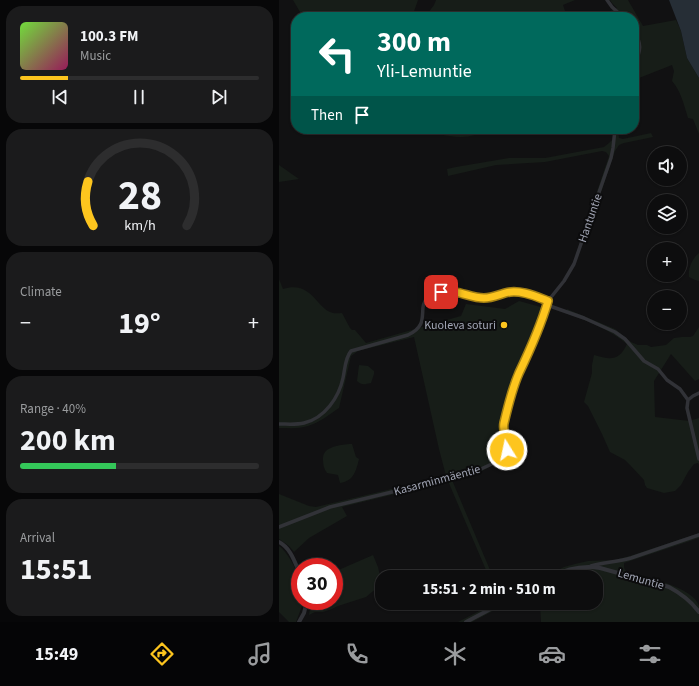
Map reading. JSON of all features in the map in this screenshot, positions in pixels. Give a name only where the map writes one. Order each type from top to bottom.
[{"type":"street","points":[[607,0],[618,12]]},
{"type":"street","points":[[639,42],[639,52]]},
{"type":"street","name":"Hantuntie","points":[[547,303],[564,281],[574,264],[611,158],[614,134]]},
{"type":"street","points":[[279,424],[305,423],[320,415],[332,402],[341,386],[347,359],[351,351],[413,332],[421,325],[424,304],[426,298],[430,295],[441,292],[451,292],[473,297],[491,298],[505,293],[518,292],[532,295],[615,332],[625,339],[644,361],[658,368],[667,380],[680,389],[688,400],[687,408],[699,459]]},
{"type":"street","name":"Kasarminmäentie","points":[[279,526],[330,507],[481,469],[503,457],[508,445],[503,432],[503,425],[510,398],[547,303]]},
{"type":"street","points":[[688,400],[699,394]]},
{"type":"street","points":[[590,566],[631,558],[699,535]]},
{"type":"street","points":[[279,542],[286,547],[292,558]]},
{"type":"street","name":"Lemuntie","points":[[568,570],[590,566],[669,587],[686,597],[699,612]]},
{"type":"street","points":[[299,622],[305,610]]},
{"type":"street","points":[[466,622],[489,610]]},
{"type":"shaded area","points":[[293,0],[418,0],[414,12],[300,12]]},
{"type":"shaded area","points":[[436,0],[575,0],[563,5],[565,12],[429,12]]},
{"type":"shaded area","points":[[610,0],[628,0],[635,12],[609,12],[617,8]]},
{"type":"shaded area","points":[[669,0],[699,0],[699,78],[687,58],[681,31]]},
{"type":"shaded area","points":[[639,19],[643,26],[676,20],[681,31],[687,58],[699,78],[699,134],[693,119],[688,118],[684,103],[672,81],[674,71],[672,65],[639,78]]},
{"type":"shaded area","points":[[651,133],[653,137],[619,145],[615,151],[592,219],[588,218],[609,156],[606,152],[602,151],[545,162],[496,165],[448,176],[447,169],[509,158],[545,158],[604,147],[613,139],[613,134],[619,134],[619,138],[623,139]]},
{"type":"shaded area","points":[[443,134],[475,134],[467,137]]},
{"type":"shaded area","points":[[279,165],[299,179],[279,182]]},
{"type":"shaded area","points":[[699,253],[699,281],[689,277],[689,270],[694,258]]},
{"type":"shaded area","points":[[279,279],[283,289],[294,287],[303,289],[311,294],[328,311],[333,313],[342,313],[350,328],[355,330],[366,343],[461,316],[466,304],[505,309],[519,301],[548,309],[527,366],[517,386],[505,427],[511,446],[507,456],[501,461],[482,471],[452,480],[490,570],[486,570],[448,481],[342,507],[347,516],[309,538],[294,552],[289,546],[279,539],[279,494],[309,506],[316,507],[446,476],[414,337],[358,351],[351,356],[339,408],[312,425],[298,428],[279,428]]},
{"type":"shaded area","points":[[567,309],[615,329],[631,342],[638,345],[647,345],[651,347],[666,345],[674,338],[693,336],[699,327],[699,379],[695,381],[671,354],[654,381],[655,417],[689,421],[699,418],[699,465],[698,463],[694,464],[681,485],[675,491],[664,493],[647,488],[644,480],[625,460],[610,452],[588,406],[584,402],[592,373],[594,355],[605,358],[614,358],[621,354],[627,344],[590,322],[565,313]]},
{"type":"shaded area","points":[[359,365],[368,366],[374,371],[371,383],[362,384],[357,381]]},
{"type":"shaded area","points":[[352,444],[356,457],[359,459],[357,468],[351,478],[340,483],[338,475],[327,473],[323,464],[323,455],[332,447]]},
{"type":"shaded area","points":[[699,533],[699,538],[624,563],[625,569],[628,572],[657,580],[688,593],[695,599],[699,606],[699,622],[541,622],[540,610],[603,610],[603,570],[558,570],[588,561],[614,560]]},
{"type":"shaded area","points":[[279,546],[291,561],[291,610],[300,610],[296,622],[289,622],[279,612]]},
{"type":"shaded area","points":[[373,555],[379,570],[375,570],[375,590],[366,597],[343,604],[343,568]]},
{"type":"shaded area","points":[[310,610],[329,610],[315,612],[309,615]]},
{"type":"shaded area","points":[[481,610],[495,610],[472,622],[458,622]]},
{"type":"place","name":"Kuoleva soturi","points":[[504,325]]},
{"type":"route","points":[[441,292],[460,293],[473,297],[491,298],[505,293],[518,292],[548,301],[510,398],[503,425],[503,432],[508,445],[507,450]]}]
